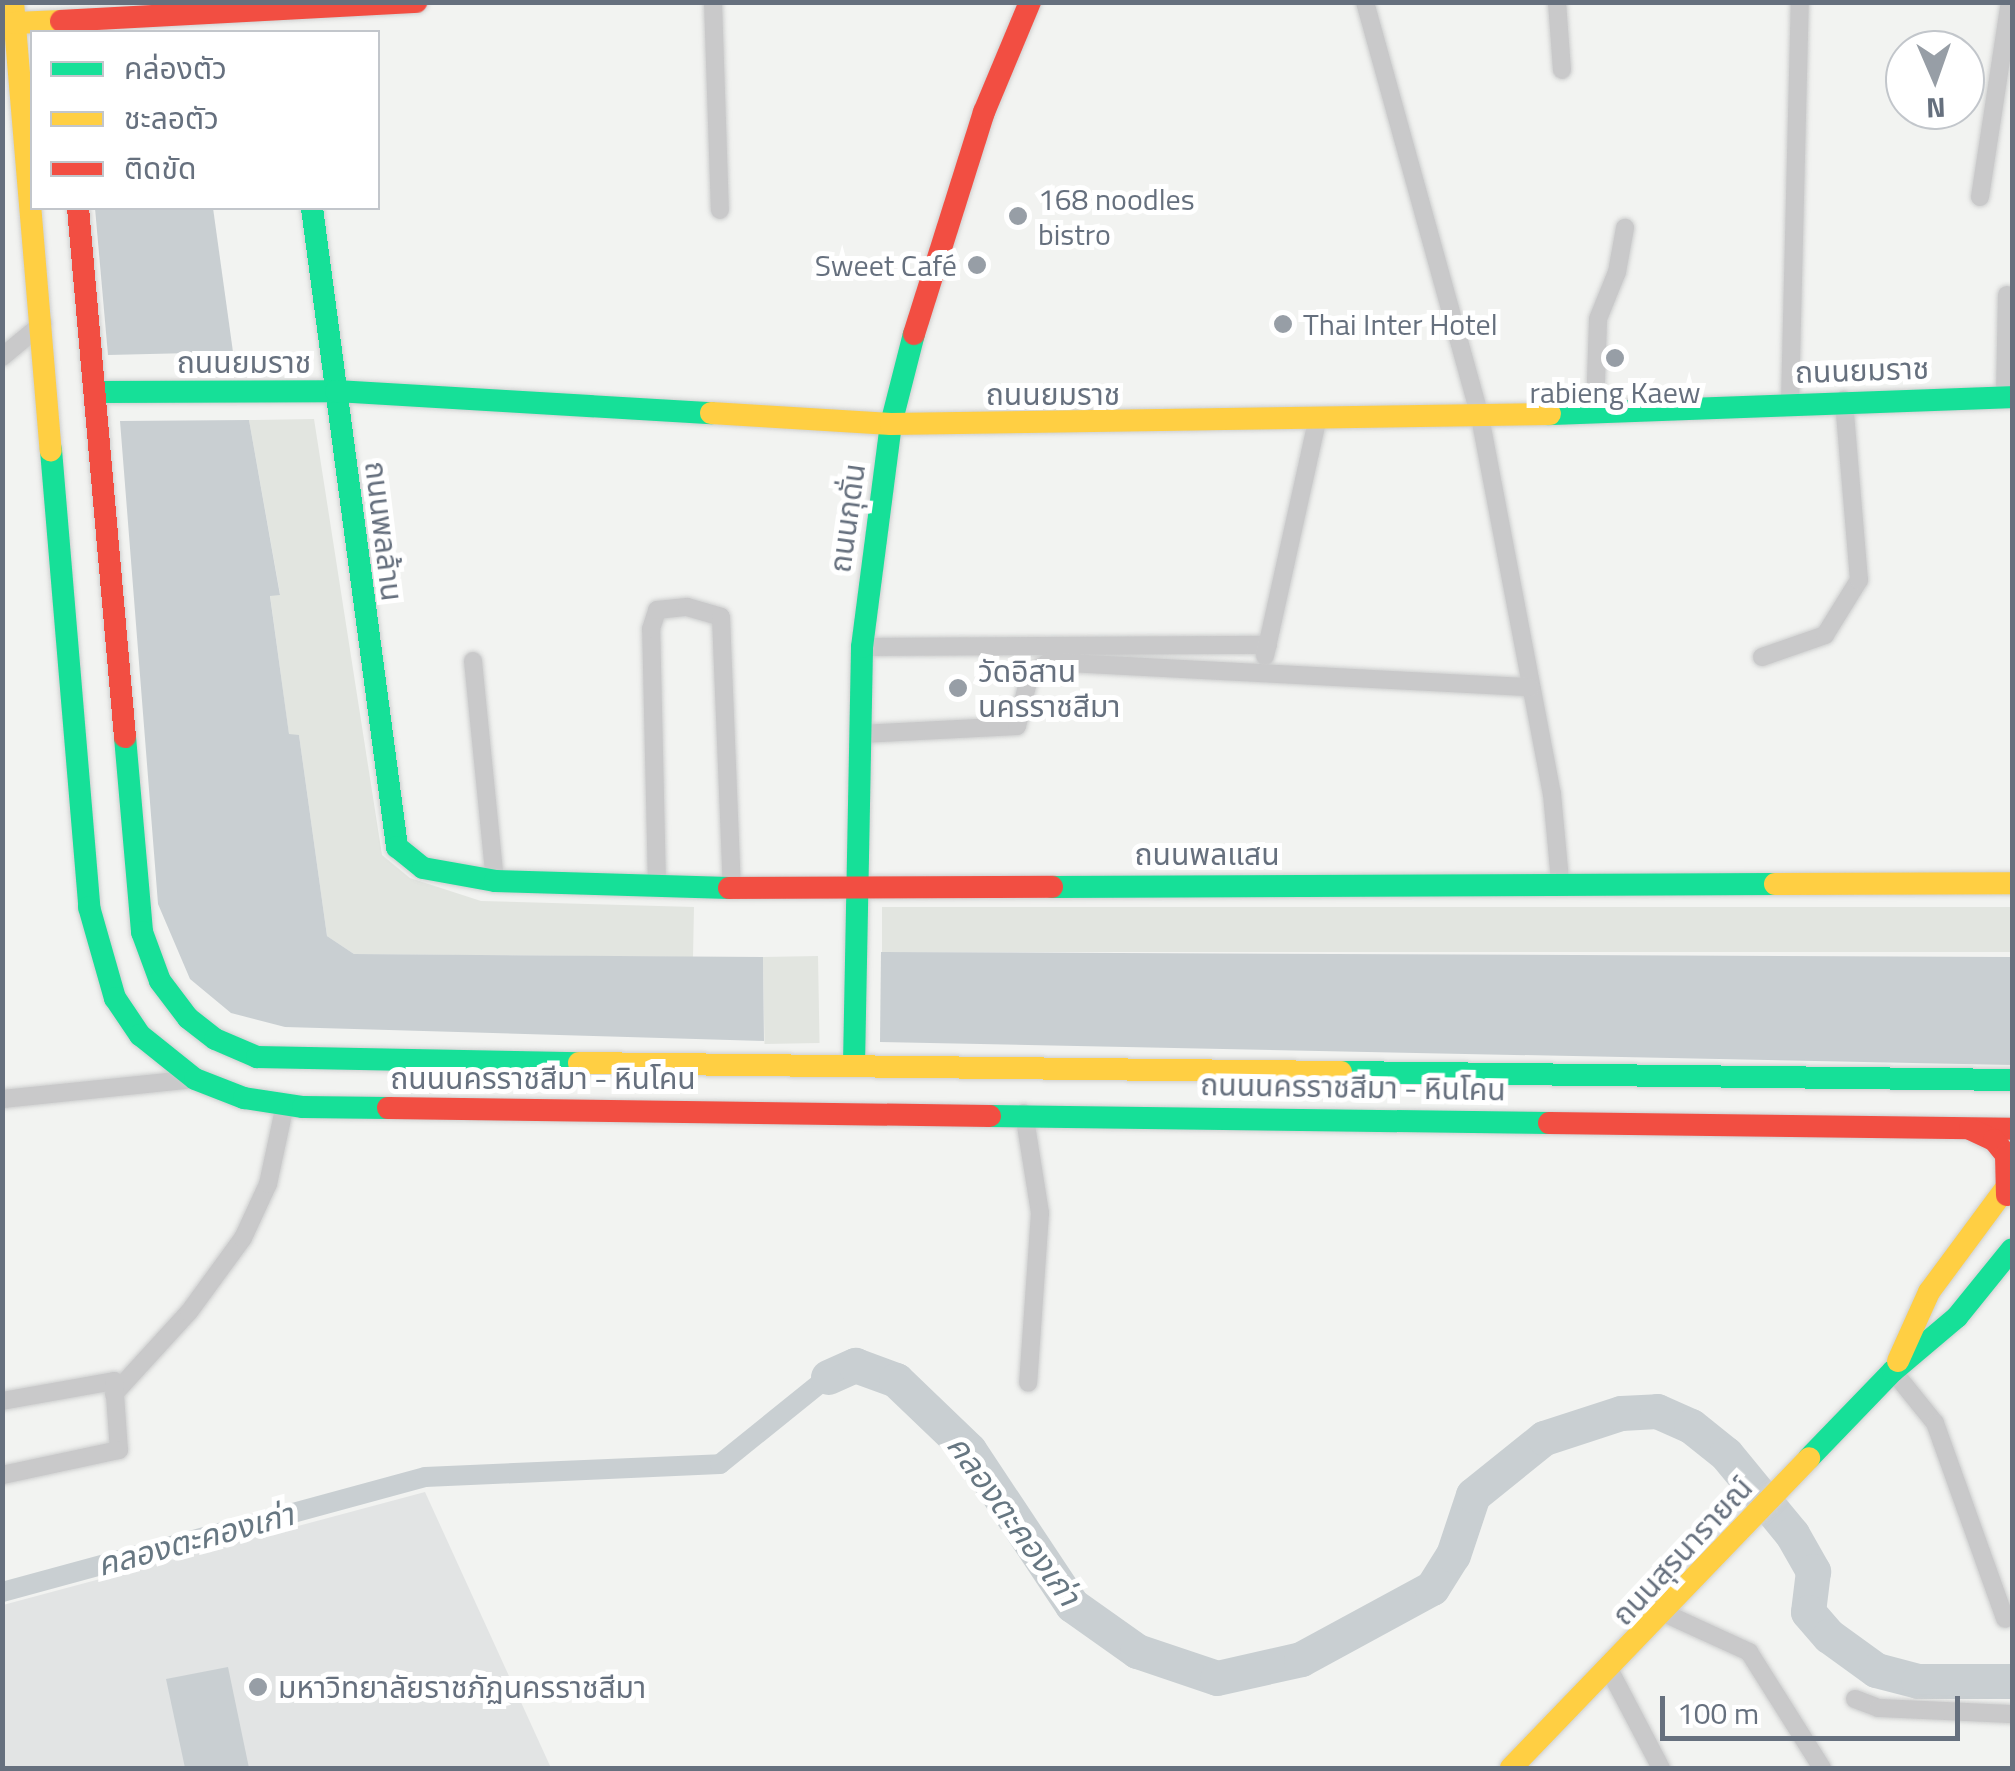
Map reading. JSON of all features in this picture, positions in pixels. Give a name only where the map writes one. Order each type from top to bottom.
[{"type":"main road","points":[[11,12],[60,19],[287,15],[416,2]]},
{"type":"main road","name":"ถนนกุดั่น","points":[[854,1111],[862,647],[891,424],[928,281],[984,112],[1030,2]]},
{"type":"main road","name":"ถนนนครราชสีมา - หินโคน","points":[[11,12],[30,196]]},
{"type":"main road","name":"ถนนนครราชสีมา - หินโคน","points":[[31,210],[98,956],[140,1034],[194,1080],[285,1104],[2012,1129]]},
{"type":"main road","name":"ถนนนครราชสีมา - หินโคน","points":[[78,210],[142,932],[160,981],[188,1018],[257,1057],[649,1066],[2012,1080]]},
{"type":"main road","name":"ถนนพลล้าน","points":[[312,210],[392,832],[408,858]]},
{"type":"main road","name":"ถนนยมราช","points":[[49,394],[336,391],[891,424],[1317,422],[2009,397]]},
{"type":"main road","name":"ถนนพลแสน","points":[[408,858],[438,874],[495,881],[732,888],[1560,881],[2012,883]]},
{"type":"main road","points":[[1969,1129],[1994,1140],[2006,1155],[2012,1174],[2010,1189]]},
{"type":"main road","name":"ถนนสุรนารายณ์","points":[[1893,1371],[1929,1292],[2010,1189]]},
{"type":"main road","name":"ถนนสุรนารายณ์","points":[[1511,1768],[1610,1671],[1893,1371],[1957,1317],[2010,1259]]},
{"type":"street","points":[[713,2],[720,210]]},
{"type":"street","points":[[1365,2],[1480,417],[1552,794],[1560,881]]},
{"type":"street","points":[[1557,2],[1562,70]]},
{"type":"street","points":[[1790,402],[1800,2]]},
{"type":"street","points":[[1980,198],[2010,2]]},
{"type":"street","points":[[1594,411],[1598,319],[1618,272],[1625,228]]},
{"type":"street","points":[[2007,296],[2009,397]]},
{"type":"street","points":[[3,355],[43,322]]},
{"type":"street","points":[[1762,657],[1825,635],[1858,580],[1844,400]]},
{"type":"street","points":[[1262,669],[1317,422]]},
{"type":"street","points":[[657,886],[651,628],[657,610],[687,607],[721,618],[732,888]]},
{"type":"street","points":[[862,647],[1268,645]]},
{"type":"street","points":[[472,660],[495,881]]},
{"type":"street","points":[[861,734],[1017,726],[1030,674],[1045,662],[1262,669],[1530,688]]},
{"type":"street","points":[[2,1099],[194,1080]]},
{"type":"street","points":[[114,1394],[168,1337],[243,1238],[268,1184],[285,1104]]},
{"type":"street","points":[[1024,1113],[1040,1212],[1028,1382]]},
{"type":"street","points":[[1893,1371],[1935,1423],[2005,1619]]},
{"type":"street","points":[[2,1401],[114,1381],[118,1450],[2,1475]]},
{"type":"street","points":[[1664,1612],[1749,1652],[1822,1768]]},
{"type":"street","points":[[1610,1671],[1656,1765]]},
{"type":"street","points":[[1855,1699],[1878,1708],[2012,1714]]},
{"type":"shaded area","points":[[95,210],[213,210],[233,352],[108,355]]},
{"type":"shaded area","points":[[314,419],[382,855],[410,878],[481,901],[694,907],[693,957],[354,954],[327,936],[299,735],[289,735],[270,595],[280,594],[249,420]]},
{"type":"shaded area","points":[[249,420],[280,595],[270,596],[289,734],[299,735],[327,936],[354,954],[763,957],[764,1041],[285,1027],[231,1013],[190,979],[158,904],[120,421]]},
{"type":"shaded area","points":[[882,907],[2012,907],[2012,952],[882,952]]},
{"type":"shaded area","points":[[881,952],[2012,957],[2012,1065],[880,1042]]},
{"type":"shaded area","points":[[818,956],[820,1043],[765,1044],[763,957]]},
{"type":"shaded area","name":"มหาวิทยาลัยราชภัฏนครราชสีมา","points":[[425,1492],[551,1768],[3,1768],[3,1605]]},
{"type":"shaded area","points":[[228,1667],[249,1768],[185,1768],[166,1679]]},
{"type":"waterway","name":"คลองตะคองเก่า","points":[[828,1377],[855,1365],[896,1380],[969,1450],[1072,1605],[1137,1651],[1217,1678],[1301,1659],[1432,1588],[1453,1555],[1473,1495],[1544,1438],[1621,1413],[1657,1411],[1691,1426],[1726,1454],[1792,1534],[1813,1571],[1808,1612],[1829,1636],[1876,1670],[1918,1681],[2012,1681]]},
{"type":"waterway","name":"คลองตะคองเก่า","points":[[2,1592],[425,1477],[720,1464],[828,1377]]},
{"type":"traffic: fast","points":[[312,210],[397,847],[423,868],[495,881],[729,888]]},
{"type":"traffic: fast","points":[[854,1065],[862,647],[891,424],[914,334]]},
{"type":"traffic: fast","points":[[95,392],[336,391],[711,413]]},
{"type":"traffic: fast","points":[[1550,414],[2012,397]]},
{"type":"traffic: fast","points":[[51,450],[89,907],[115,998],[140,1035],[195,1079],[244,1098],[303,1107],[388,1108]]},
{"type":"traffic: fast","points":[[125,737],[142,932],[160,981],[188,1018],[215,1039],[257,1057],[579,1063]]},
{"type":"traffic: fast","points":[[1052,887],[1775,884]]},
{"type":"traffic: fast","points":[[1341,1072],[2012,1080]]},
{"type":"traffic: fast","points":[[990,1116],[1549,1123]]},
{"type":"traffic: fast","points":[[1809,1458],[1893,1371],[1957,1317],[2012,1249]]},
{"type":"traffic: slow","points":[[13,2],[30,202]]},
{"type":"traffic: slow","points":[[15,23],[61,21]]},
{"type":"traffic: slow","points":[[31,210],[51,450]]},
{"type":"traffic: slow","points":[[711,413],[891,424],[1550,414]]},
{"type":"traffic: slow","points":[[1775,884],[2012,883]]},
{"type":"traffic: slow","points":[[579,1063],[1341,1072]]},
{"type":"traffic: slow","points":[[1898,1361],[1929,1292],[2012,1180]]},
{"type":"traffic: slow","points":[[1511,1768],[1809,1458]]},
{"type":"traffic: jam","points":[[61,21],[416,2]]},
{"type":"traffic: jam","points":[[914,334],[984,112],[1030,2]]},
{"type":"traffic: jam","points":[[78,210],[125,737]]},
{"type":"traffic: jam","points":[[729,888],[1052,887]]},
{"type":"traffic: jam","points":[[388,1108],[990,1116]]},
{"type":"traffic: jam","points":[[1549,1123],[2012,1129]]},
{"type":"traffic: jam","points":[[1970,1129],[1994,1140],[2006,1155],[2007,1195]]},
{"type":"place","name":"168 noodles bistro","points":[[1018,216]]},
{"type":"place","name":"Sweet Café","points":[[977,265]]},
{"type":"place","name":"Thai Inter Hotel","points":[[1283,324]]},
{"type":"place","name":"rabieng Kaew","points":[[1615,358]]},
{"type":"place","name":"วัดอิสาน นครราชสีมา","points":[[958,688]]},
{"type":"place","name":"มหาวิทยาลัยราชภัฏนครราชสีมา","points":[[258,1687]]}]
